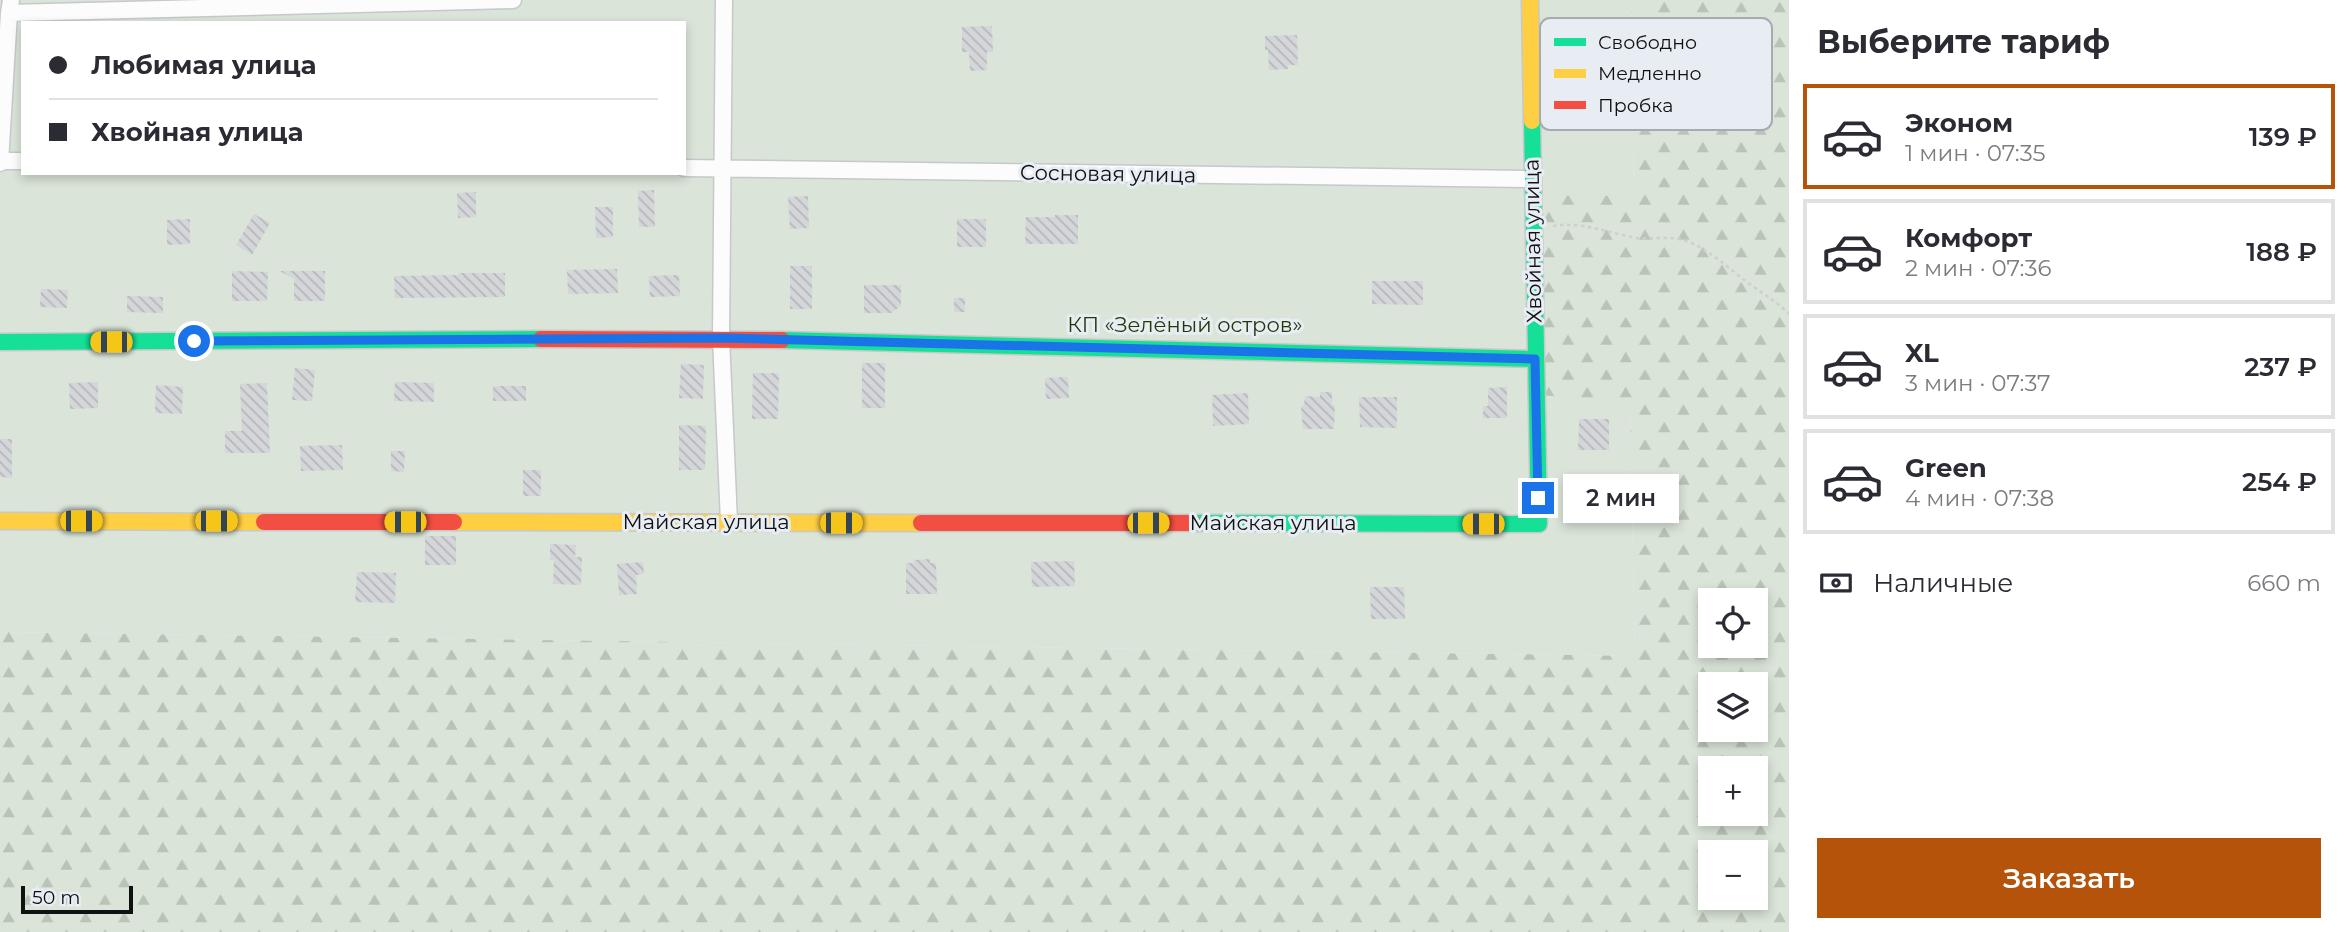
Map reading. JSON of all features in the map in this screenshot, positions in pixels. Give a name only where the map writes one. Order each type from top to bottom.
[{"type":"street","points":[[21,161],[0,161],[10,7],[513,0]]},
{"type":"street","points":[[724,0],[722,338],[729,522]]},
{"type":"street","name":"Хвойная улица","points":[[1530,0],[1539,524]]},
{"type":"street","name":"Сосновая улица","points":[[686,168],[1532,179]]},
{"type":"street","points":[[0,342],[722,338],[1535,359]]},
{"type":"street","name":"Майская улица","points":[[0,521],[1539,524]]},
{"type":"path","points":[[1533,239],[1553,226],[1570,224],[1639,239],[1658,237],[1681,240],[1723,261],[1789,314]]},
{"type":"green space","name":"КП «Зелёный остров»","points":[[0,0],[1631,0],[1631,18],[1540,18],[1540,130],[1633,130],[1634,197],[1533,195],[1630,401],[1635,656],[0,632]]},
{"type":"green space","points":[[1631,0],[1789,0],[1789,932],[0,932],[0,632],[1635,656],[1630,401],[1536,395],[1532,195],[1634,196],[1633,130],[1772,130],[1772,18],[1631,18]]},
{"type":"building","points":[[992,26],[993,52],[987,52],[987,70],[970,71],[969,52],[962,52],[962,27]]},
{"type":"building","points":[[1297,35],[1298,65],[1288,65],[1288,69],[1269,70],[1265,36]]},
{"type":"building","points":[[654,190],[655,227],[639,227],[638,191]]},
{"type":"building","points":[[476,192],[476,217],[458,218],[457,193]]},
{"type":"building","points":[[808,196],[809,228],[790,229],[788,197]]},
{"type":"building","points":[[595,207],[613,207],[613,237],[596,238]]},
{"type":"building","points":[[254,214],[270,223],[252,255],[236,245]]},
{"type":"building","points":[[1078,215],[1078,244],[1025,244],[1026,217]]},
{"type":"building","points":[[190,219],[190,244],[167,245],[167,220]]},
{"type":"building","points":[[957,219],[986,219],[986,247],[957,247]]},
{"type":"building","points":[[790,266],[812,266],[812,309],[790,309]]},
{"type":"building","points":[[617,269],[618,293],[568,294],[567,270]]},
{"type":"building","points":[[232,271],[268,272],[267,301],[232,301]]},
{"type":"building","points":[[280,271],[325,271],[325,301],[294,301],[294,279]]},
{"type":"building","points":[[505,273],[505,297],[395,298],[394,276]]},
{"type":"building","points":[[679,275],[680,296],[650,297],[649,276]]},
{"type":"building","points":[[1372,281],[1423,281],[1423,305],[1372,304]]},
{"type":"building","points":[[864,285],[901,285],[901,306],[891,313],[864,313]]},
{"type":"building","points":[[41,289],[68,290],[67,308],[40,307]]},
{"type":"building","points":[[127,296],[163,297],[163,313],[127,312]]},
{"type":"building","points":[[954,298],[965,298],[965,312],[954,312]]},
{"type":"building","points":[[862,363],[885,363],[885,408],[862,408]]},
{"type":"building","points":[[681,364],[704,365],[703,399],[679,398]]},
{"type":"building","points":[[295,368],[315,370],[312,401],[292,400]]},
{"type":"building","points":[[753,373],[779,373],[778,419],[752,419]]},
{"type":"building","points":[[1068,377],[1069,398],[1046,399],[1045,378]]},
{"type":"building","points":[[98,382],[98,408],[70,409],[69,383]]},
{"type":"building","points":[[395,382],[434,383],[434,402],[394,401]]},
{"type":"building","points":[[267,383],[270,453],[225,453],[225,431],[242,431],[240,384]]},
{"type":"building","points":[[156,385],[183,387],[182,414],[155,413]]},
{"type":"building","points":[[493,386],[526,386],[526,401],[493,401]]},
{"type":"building","points":[[1507,387],[1507,418],[1483,418],[1483,406],[1488,406],[1488,388]]},
{"type":"building","points":[[1320,392],[1332,392],[1332,405],[1335,405],[1334,429],[1303,429],[1301,407],[1304,405],[1305,396],[1320,397]]},
{"type":"building","points":[[1248,393],[1249,424],[1213,426],[1212,395]]},
{"type":"building","points":[[1359,397],[1397,397],[1397,428],[1360,427]]},
{"type":"building","points":[[1579,419],[1609,419],[1609,450],[1578,450]]},
{"type":"building","points":[[679,425],[706,426],[705,470],[679,470]]},
{"type":"building","points":[[0,439],[12,439],[12,478],[0,477]]},
{"type":"building","points":[[342,445],[343,470],[301,471],[300,446]]},
{"type":"building","points":[[391,451],[405,451],[404,472],[391,471]]},
{"type":"building","points":[[523,470],[541,470],[541,496],[523,496]]},
{"type":"building","points":[[425,536],[456,536],[456,565],[425,565]]},
{"type":"building","points":[[550,544],[576,545],[575,557],[582,557],[581,585],[553,584],[554,560],[550,560]]},
{"type":"building","points":[[930,559],[930,563],[936,563],[937,594],[906,594],[906,563]]},
{"type":"building","points":[[1074,561],[1075,586],[1032,587],[1031,562]]},
{"type":"building","points":[[643,562],[644,574],[636,575],[637,594],[619,595],[617,564]]},
{"type":"building","points":[[357,572],[396,573],[395,603],[355,602]]},
{"type":"building","points":[[1370,587],[1404,587],[1405,619],[1371,619]]},
{"type":"traffic: fast","points":[[1193,523],[1539,524],[1532,121]]},
{"type":"traffic: fast","points":[[0,342],[541,339]]},
{"type":"traffic: fast","points":[[782,340],[1535,359]]},
{"type":"traffic: slow","points":[[1530,0],[1532,121]]},
{"type":"traffic: slow","points":[[0,521],[264,522]]},
{"type":"traffic: slow","points":[[454,522],[921,523]]},
{"type":"traffic: jam","points":[[541,339],[782,340]]},
{"type":"traffic: jam","points":[[264,522],[454,522]]},
{"type":"traffic: jam","points":[[921,523],[1193,523]]},
{"type":"route","points":[[194,341],[722,338],[1535,359],[1538,498]]}]
